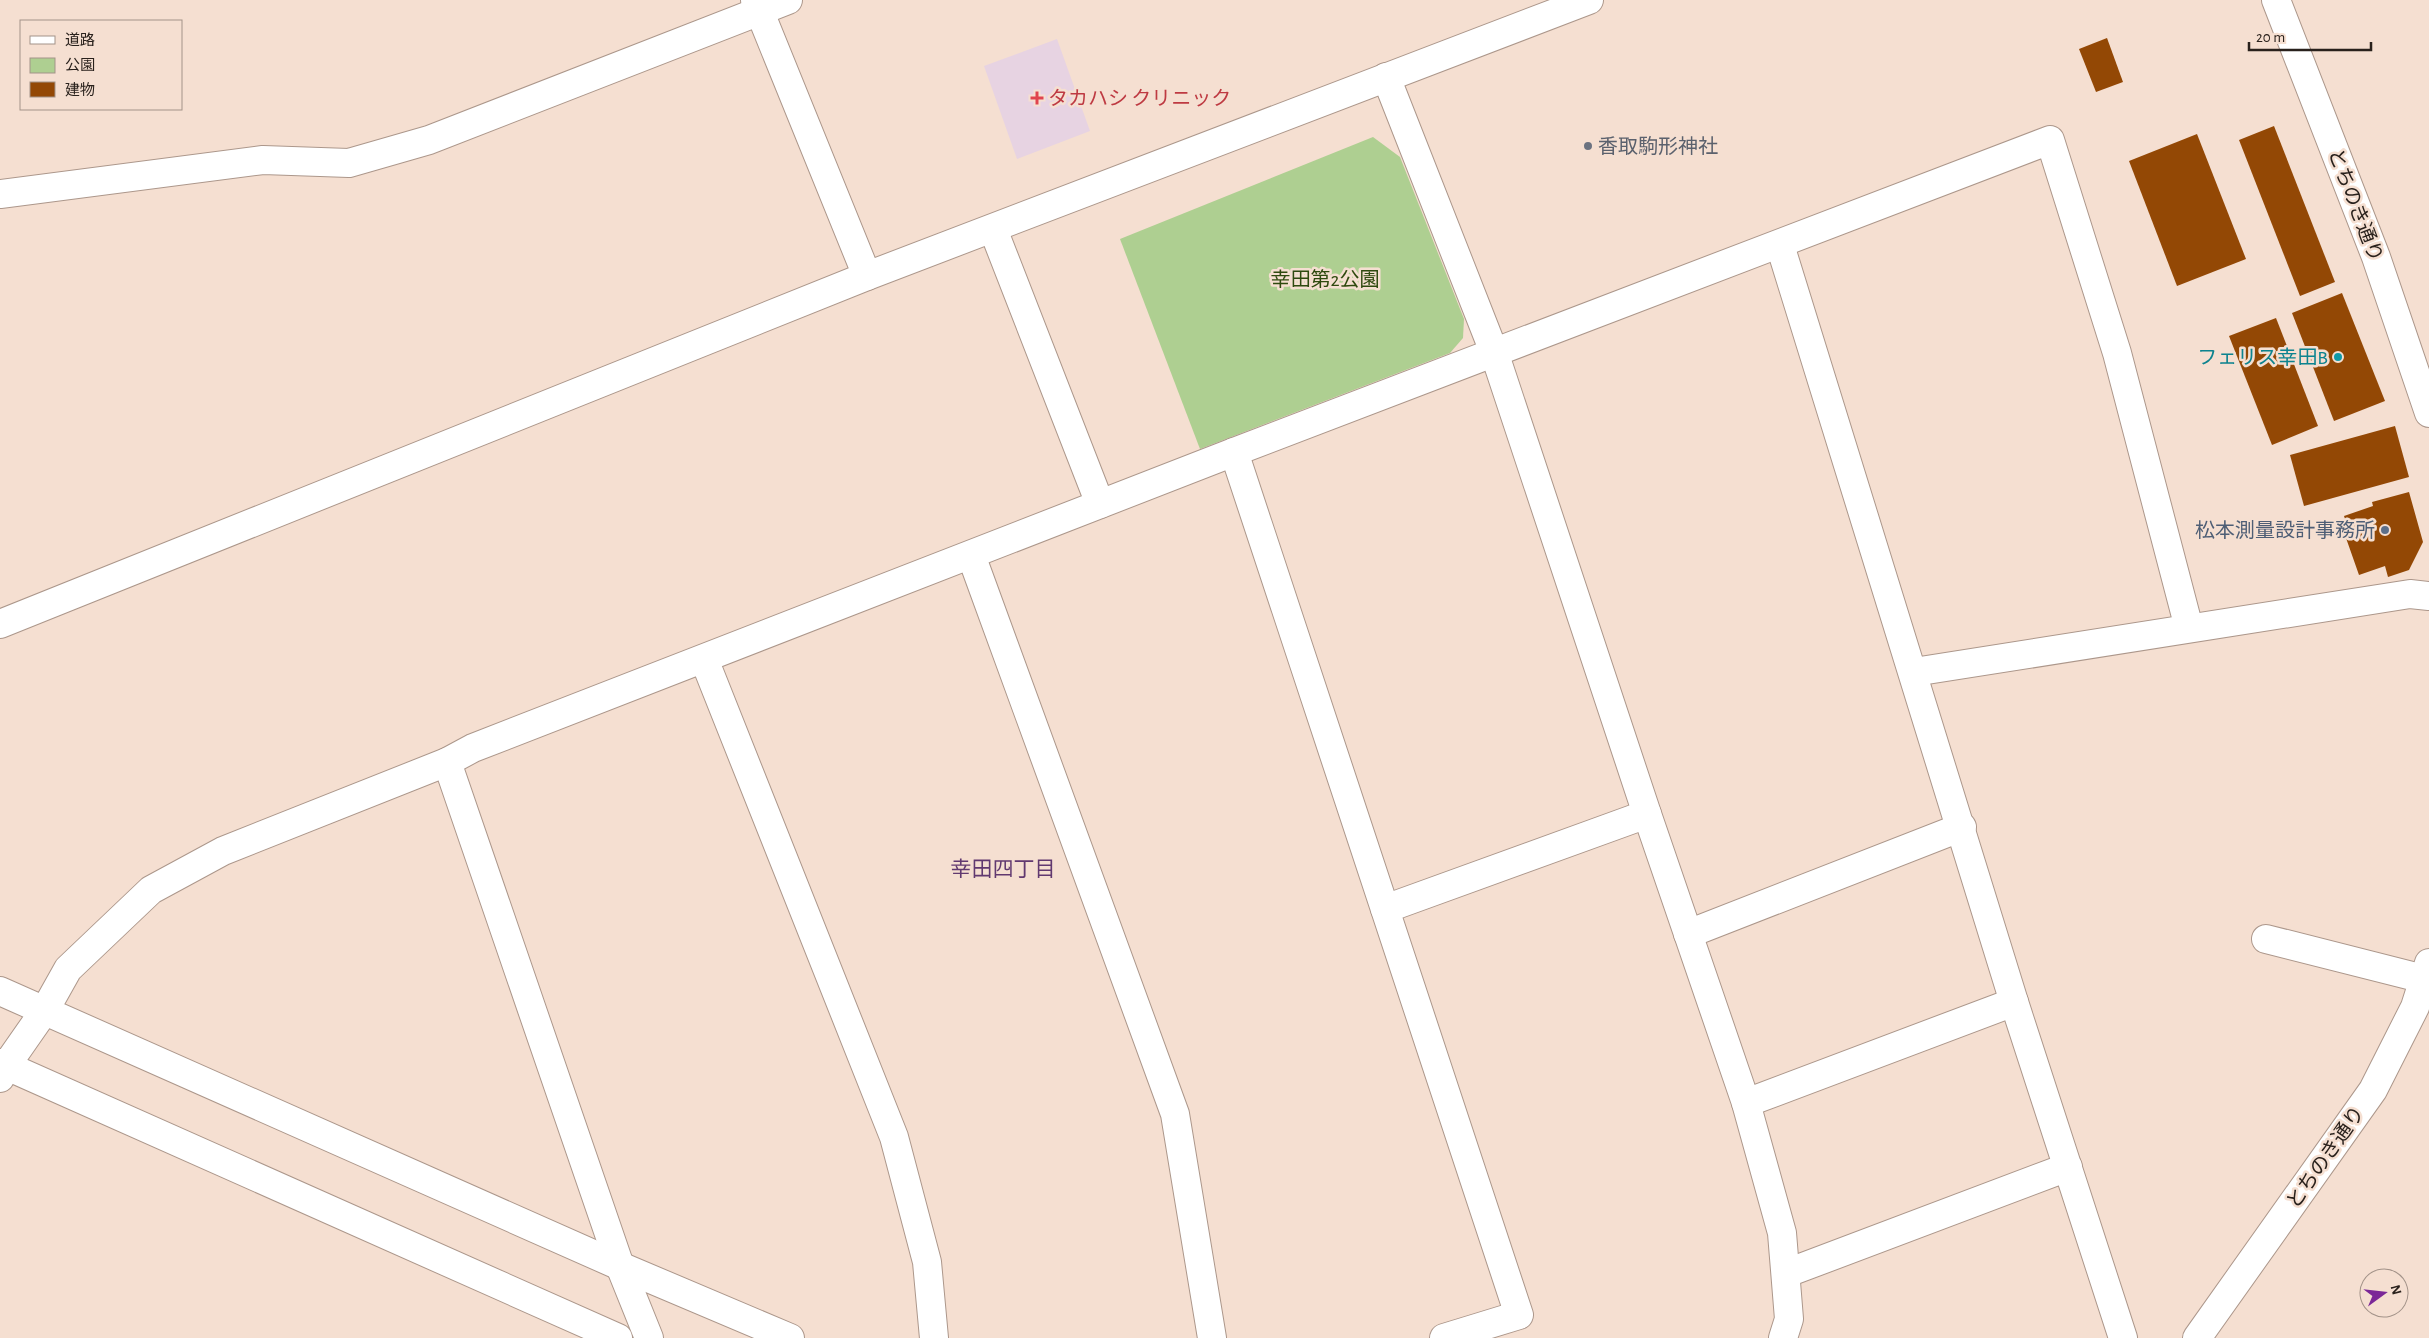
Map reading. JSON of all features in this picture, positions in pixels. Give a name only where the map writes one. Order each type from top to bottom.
[{"type":"street","points":[[0,194],[263,160],[349,163],[429,140],[757,6],[788,0]]},
{"type":"street","points":[[0,624],[867,276],[1589,0]]},
{"type":"street","name":"とちのき通り","points":[[2276,0],[2376,257],[2429,413]]},
{"type":"street","points":[[757,6],[867,276]]},
{"type":"street","points":[[1386,77],[1494,352],[1647,814],[1746,1103],[1782,1233],[1787,1273],[1789,1319],[1783,1338]]},
{"type":"street","points":[[618,1338],[2,1069],[45,1010],[68,969],[151,890],[223,851],[447,762],[473,748],[971,556],[1234,452],[1780,245],[2050,140],[2117,353],[2189,628]]},
{"type":"street","points":[[993,229],[1100,504]]},
{"type":"street","points":[[1780,245],[1962,826],[2014,1002],[2122,1338]]},
{"type":"street","points":[[1234,452],[1519,1315],[1444,1338]]},
{"type":"street","points":[[971,556],[1175,1114],[1212,1338]]},
{"type":"street","points":[[1914,672],[2410,594],[2429,596]]},
{"type":"street","points":[[704,659],[894,1137],[927,1262],[934,1338]]},
{"type":"street","points":[[447,762],[620,1266],[649,1338]]},
{"type":"street","points":[[1385,909],[1647,814]]},
{"type":"street","points":[[1688,934],[1962,826]]},
{"type":"street","points":[[2266,939],[2427,971]]},
{"type":"street","name":"とちのき通り","points":[[2197,1338],[2373,1090],[2415,1007],[2427,971]]},
{"type":"street","points":[[0,991],[620,1266],[790,1338]]},
{"type":"street","points":[[1746,1103],[2014,1002]]},
{"type":"street","points":[[1787,1273],[2068,1166]]},
{"type":"shaded area","name":"タカハシ クリニック","points":[[1057,39],[1090,131],[1017,159],[984,66]]},
{"type":"green space","name":"幸田第2公園","points":[[1373,137],[1400,157],[1464,319],[1463,338],[1450,353],[1200,449],[1120,239]]},
{"type":"building","points":[[2107,38],[2123,82],[2096,92],[2079,49]]},
{"type":"building","points":[[2274,126],[2335,282],[2300,296],[2239,140]]},
{"type":"building","points":[[2197,134],[2246,259],[2177,286],[2129,161]]},
{"type":"building","name":"フェリス幸田B","points":[[2342,293],[2385,401],[2334,421],[2292,313]]},
{"type":"building","points":[[2276,318],[2318,426],[2272,445],[2229,336]]},
{"type":"building","points":[[2395,426],[2409,477],[2304,506],[2290,455]]},
{"type":"building","points":[[2409,492],[2423,542],[2409,570],[2388,577],[2385,566],[2359,575],[2346,538],[2351,536],[2344,516],[2373,506],[2372,502]]},
{"type":"place","name":"タカハシ クリニック","points":[[1037,98]]},
{"type":"place","name":"香取駒形神社","points":[[1588,146]]},
{"type":"place","name":"フェリス幸田B","points":[[2338,357]]},
{"type":"place","name":"松本測量設計事務所","points":[[2385,530]]},
{"type":"district","name":"幸田四丁目","points":[[1003,869]]}]
